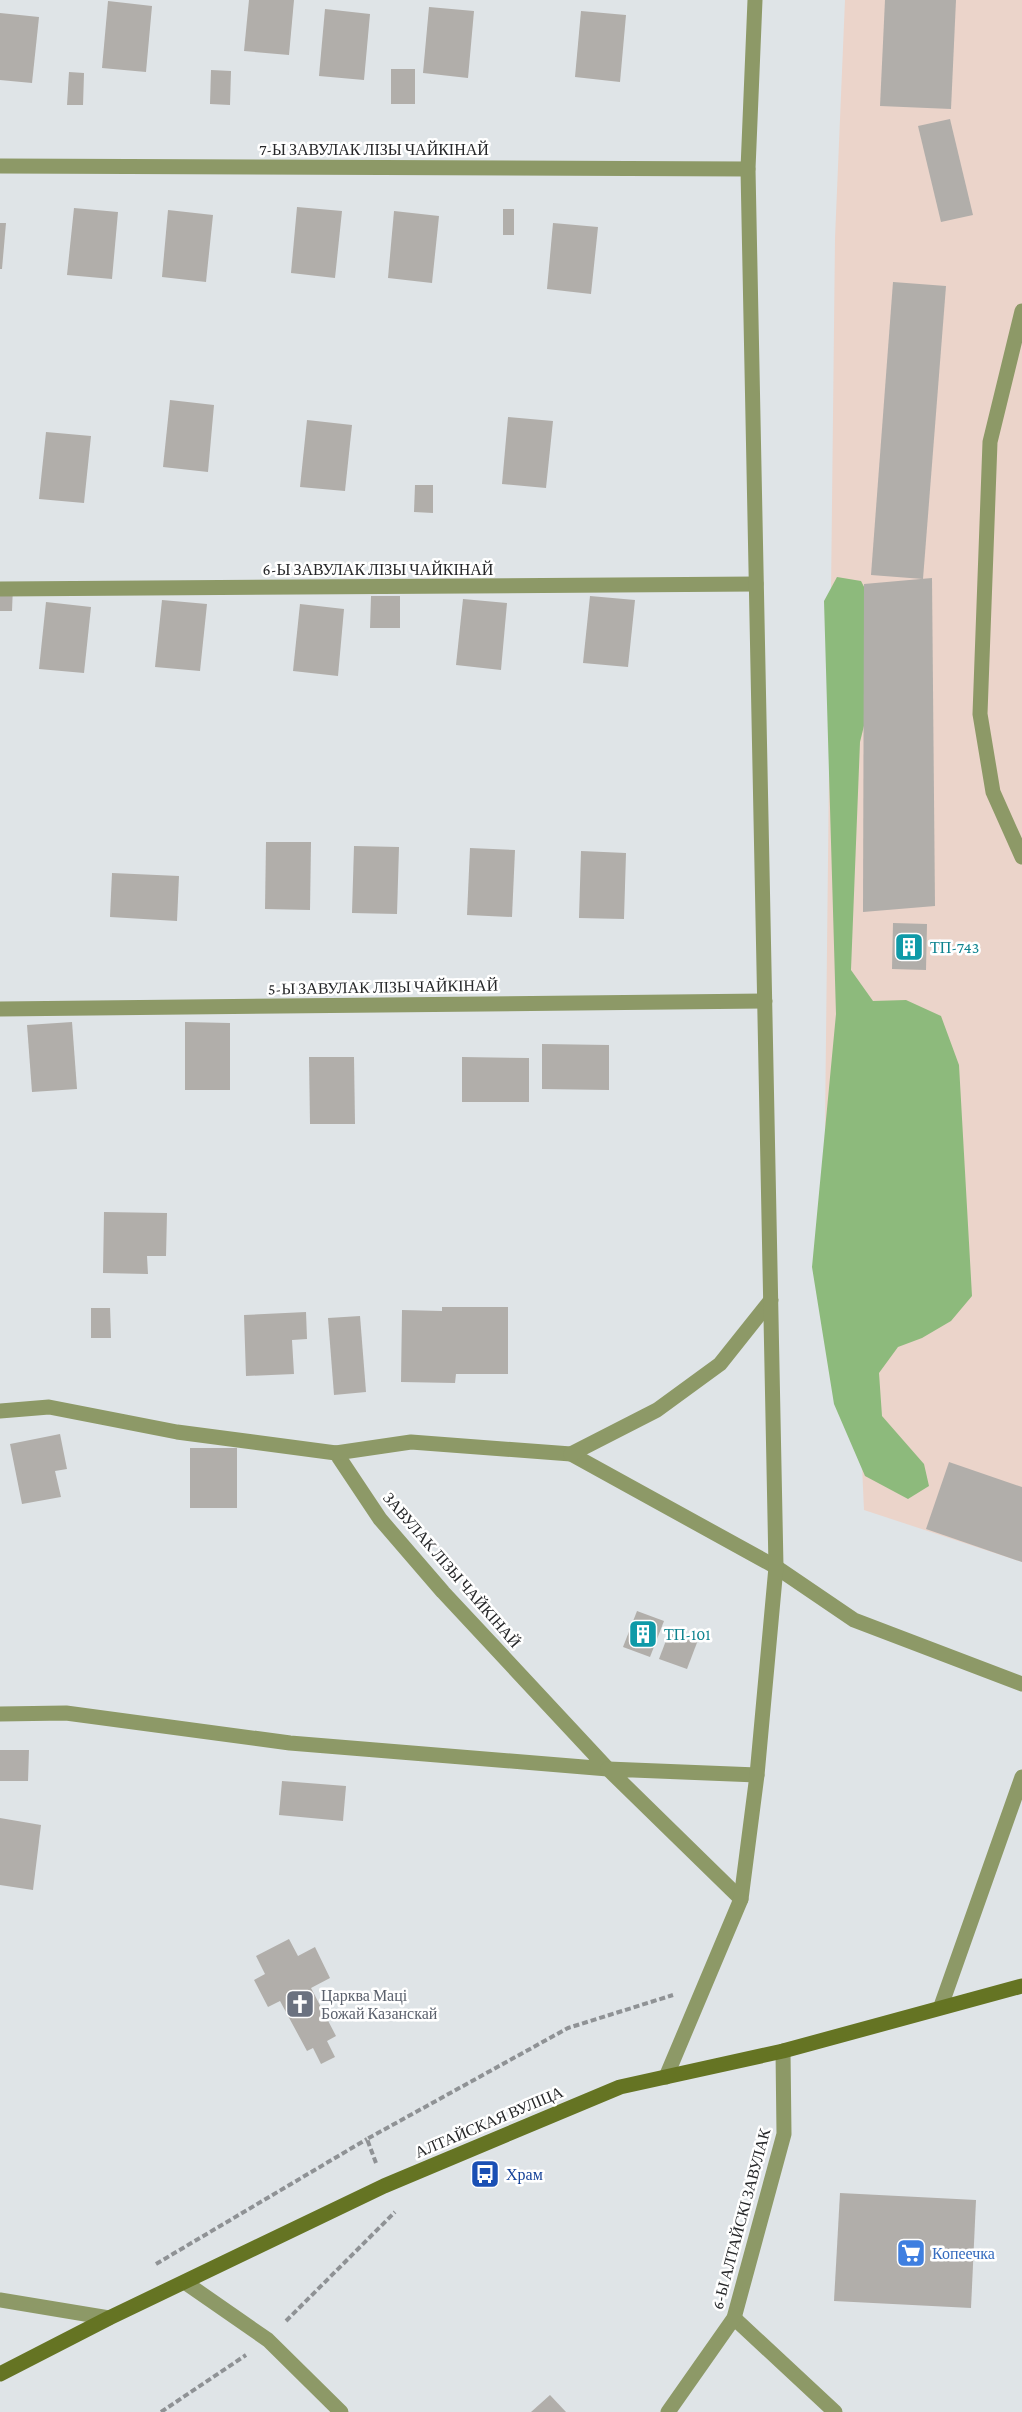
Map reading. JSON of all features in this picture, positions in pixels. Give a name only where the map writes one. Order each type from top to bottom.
[{"type":"main road","name":"АЛТАЙСКАЯ ВУЛІЦА","points":[[0,2374],[109,2318],[384,2186],[620,2087],[783,2051],[941,2006],[1022,1986]]},
{"type":"street","points":[[666,2077],[741,1899],[757,1775],[776,1567],[748,169],[755,0]]},
{"type":"street","name":"7-Ы ЗАВУЛАК ЛІЗЫ ЧАЙКІНАЙ","points":[[0,165],[748,169]]},
{"type":"street","points":[[1022,311],[990,442],[980,714],[993,792],[1022,857]]},
{"type":"street","name":"6-Ы ЗАВУЛАК ЛІЗЫ ЧАЙКІНАЙ","points":[[0,590],[756,584]]},
{"type":"street","name":"5-Ы ЗАВУЛАК ЛІЗЫ ЧАЙКІНАЙ","points":[[0,1009],[765,1001]]},
{"type":"street","points":[[571,1454],[657,1410],[720,1364],[771,1300]]},
{"type":"street","points":[[0,1411],[49,1407],[177,1432],[336,1453],[411,1442],[571,1454],[776,1567],[854,1620],[1022,1684]]},
{"type":"street","name":"ЗАВУЛАК ЛІЗЫ ЧАЙКІНАЙ","points":[[336,1453],[380,1519],[429,1576],[608,1769],[741,1899]]},
{"type":"street","points":[[0,1714],[66,1713],[290,1743],[608,1769],[757,1775]]},
{"type":"street","points":[[941,2006],[1022,1777]]},
{"type":"street","name":"6-Ы АЛТАЙСКІ ЗАВУЛАК","points":[[668,2412],[734,2318],[784,2134],[783,2051]]},
{"type":"street","points":[[186,2283],[268,2340],[341,2412]]},
{"type":"street","points":[[0,2300],[109,2318]]},
{"type":"street","points":[[734,2318],[835,2412]]},
{"type":"path","points":[[155,2264],[368,2139],[568,2028],[705,1985]]},
{"type":"path","points":[[368,2139],[395,2211]]},
{"type":"path","points":[[161,2412],[268,2340],[395,2211],[406,2207]]},
{"type":"shaded area","points":[[845,0],[1022,0],[1022,1562],[864,1510],[852,1240],[824,1216],[835,238]]},
{"type":"green space","points":[[837,577],[861,581],[875,608],[877,673],[860,742],[851,970],[873,1001],[906,1000],[941,1016],[959,1065],[972,1296],[951,1321],[922,1338],[898,1347],[879,1373],[882,1416],[924,1464],[929,1486],[908,1499],[865,1476],[834,1404],[812,1267],[836,1014],[824,601]]},
{"type":"building","points":[[249,0],[294,0],[289,55],[244,51]]},
{"type":"building","points":[[885,0],[956,0],[951,109],[880,106]]},
{"type":"building","points":[[108,1],[152,6],[146,72],[102,68]]},
{"type":"building","points":[[429,7],[474,11],[468,78],[423,73]]},
{"type":"building","points":[[325,9],[370,14],[364,80],[319,76]]},
{"type":"building","points":[[581,11],[626,15],[620,82],[575,77]]},
{"type":"building","points":[[0,13],[39,17],[32,83],[0,80]]},
{"type":"building","points":[[391,69],[415,69],[415,104],[391,104]]},
{"type":"building","points":[[211,70],[231,71],[230,105],[210,104]]},
{"type":"building","points":[[69,72],[84,73],[83,105],[67,105]]},
{"type":"building","points":[[950,119],[973,215],[941,222],[918,126]]},
{"type":"building","points":[[297,207],[342,211],[335,278],[291,273]]},
{"type":"building","points":[[74,208],[118,212],[112,279],[67,275]]},
{"type":"building","points":[[503,209],[514,209],[514,235],[503,235]]},
{"type":"building","points":[[168,210],[213,215],[206,282],[162,277]]},
{"type":"building","points":[[394,211],[439,216],[432,283],[388,278]]},
{"type":"building","points":[[0,223],[6,223],[2,269],[0,269]]},
{"type":"building","points":[[553,223],[598,227],[591,294],[547,289]]},
{"type":"building","points":[[893,282],[946,286],[923,579],[871,575]]},
{"type":"building","points":[[170,400],[214,405],[208,472],[163,467]]},
{"type":"building","points":[[508,417],[553,421],[546,488],[502,484]]},
{"type":"building","points":[[307,420],[352,425],[345,491],[300,487]]},
{"type":"building","points":[[46,432],[91,436],[84,503],[39,499]]},
{"type":"building","points":[[415,485],[433,485],[433,513],[414,512]]},
{"type":"building","points":[[932,578],[935,906],[863,912],[864,584]]},
{"type":"building","points":[[0,585],[13,586],[12,611],[0,611]]},
{"type":"building","points":[[371,596],[400,596],[400,628],[370,628]]},
{"type":"building","points":[[590,596],[635,600],[628,667],[583,663]]},
{"type":"building","points":[[463,599],[507,603],[501,670],[456,665]]},
{"type":"building","points":[[162,600],[207,604],[200,671],[155,667]]},
{"type":"building","points":[[46,602],[91,607],[84,673],[39,669]]},
{"type":"building","points":[[300,604],[344,609],[338,676],[293,671]]},
{"type":"building","points":[[266,842],[311,842],[310,910],[265,909]]},
{"type":"building","points":[[354,846],[399,847],[397,914],[352,913]]},
{"type":"building","points":[[470,848],[515,850],[512,917],[467,915]]},
{"type":"building","points":[[581,851],[626,853],[624,919],[579,918]]},
{"type":"building","points":[[112,873],[179,876],[177,921],[110,917]]},
{"type":"building","name":"ТП-743","points":[[893,923],[927,924],[926,970],[892,969]]},
{"type":"building","points":[[72,1022],[77,1089],[32,1092],[27,1025]]},
{"type":"building","points":[[185,1022],[230,1023],[230,1090],[185,1090]]},
{"type":"building","points":[[542,1044],[609,1045],[609,1090],[542,1089]]},
{"type":"building","points":[[309,1057],[354,1057],[355,1124],[310,1124]]},
{"type":"building","points":[[462,1057],[529,1058],[529,1102],[462,1102]]},
{"type":"building","points":[[104,1212],[167,1213],[166,1256],[147,1256],[148,1274],[103,1273]]},
{"type":"building","points":[[442,1307],[508,1307],[508,1374],[456,1374],[455,1383],[401,1382],[402,1310],[442,1311]]},
{"type":"building","points":[[91,1308],[110,1308],[111,1338],[91,1338]]},
{"type":"building","points":[[306,1312],[307,1339],[292,1340],[294,1374],[246,1376],[244,1315]]},
{"type":"building","points":[[360,1316],[366,1392],[334,1395],[328,1318]]},
{"type":"building","points":[[60,1434],[67,1469],[55,1471],[61,1497],[22,1504],[10,1444]]},
{"type":"building","points":[[190,1448],[237,1448],[237,1508],[190,1508]]},
{"type":"building","points":[[949,1462],[1022,1487],[1022,1562],[926,1529]]},
{"type":"building","name":"ТП-101","points":[[637,1611],[664,1621],[650,1657],[623,1647]]},
{"type":"building","points":[[670,1630],[698,1640],[687,1669],[659,1659]]},
{"type":"building","points":[[0,1750],[29,1750],[28,1781],[0,1781]]},
{"type":"building","points":[[282,1781],[346,1786],[343,1821],[279,1815]]},
{"type":"building","points":[[0,1818],[41,1825],[33,1890],[0,1885]]},
{"type":"building","name":"Царква Маці Божай Казанскай","points":[[289,1939],[298,1956],[315,1947],[330,1978],[311,1988],[336,2036],[327,2041],[335,2057],[321,2064],[313,2048],[307,2051],[280,2001],[268,2007],[254,1980],[265,1974],[256,1956]]},
{"type":"building","points":[[840,2193],[976,2200],[971,2308],[834,2301]]},
{"type":"building","points":[[550,2395],[566,2412],[531,2412]]},
{"type":"place","name":"ТП-743","points":[[909,947]]},
{"type":"place","name":"ТП-101","points":[[643,1634]]},
{"type":"place","name":"Царква Маці Божай Казанскай","points":[[300,2004]]},
{"type":"place","name":"Храм","points":[[485,2174]]},
{"type":"place","name":"Копеечка","points":[[911,2253]]}]
